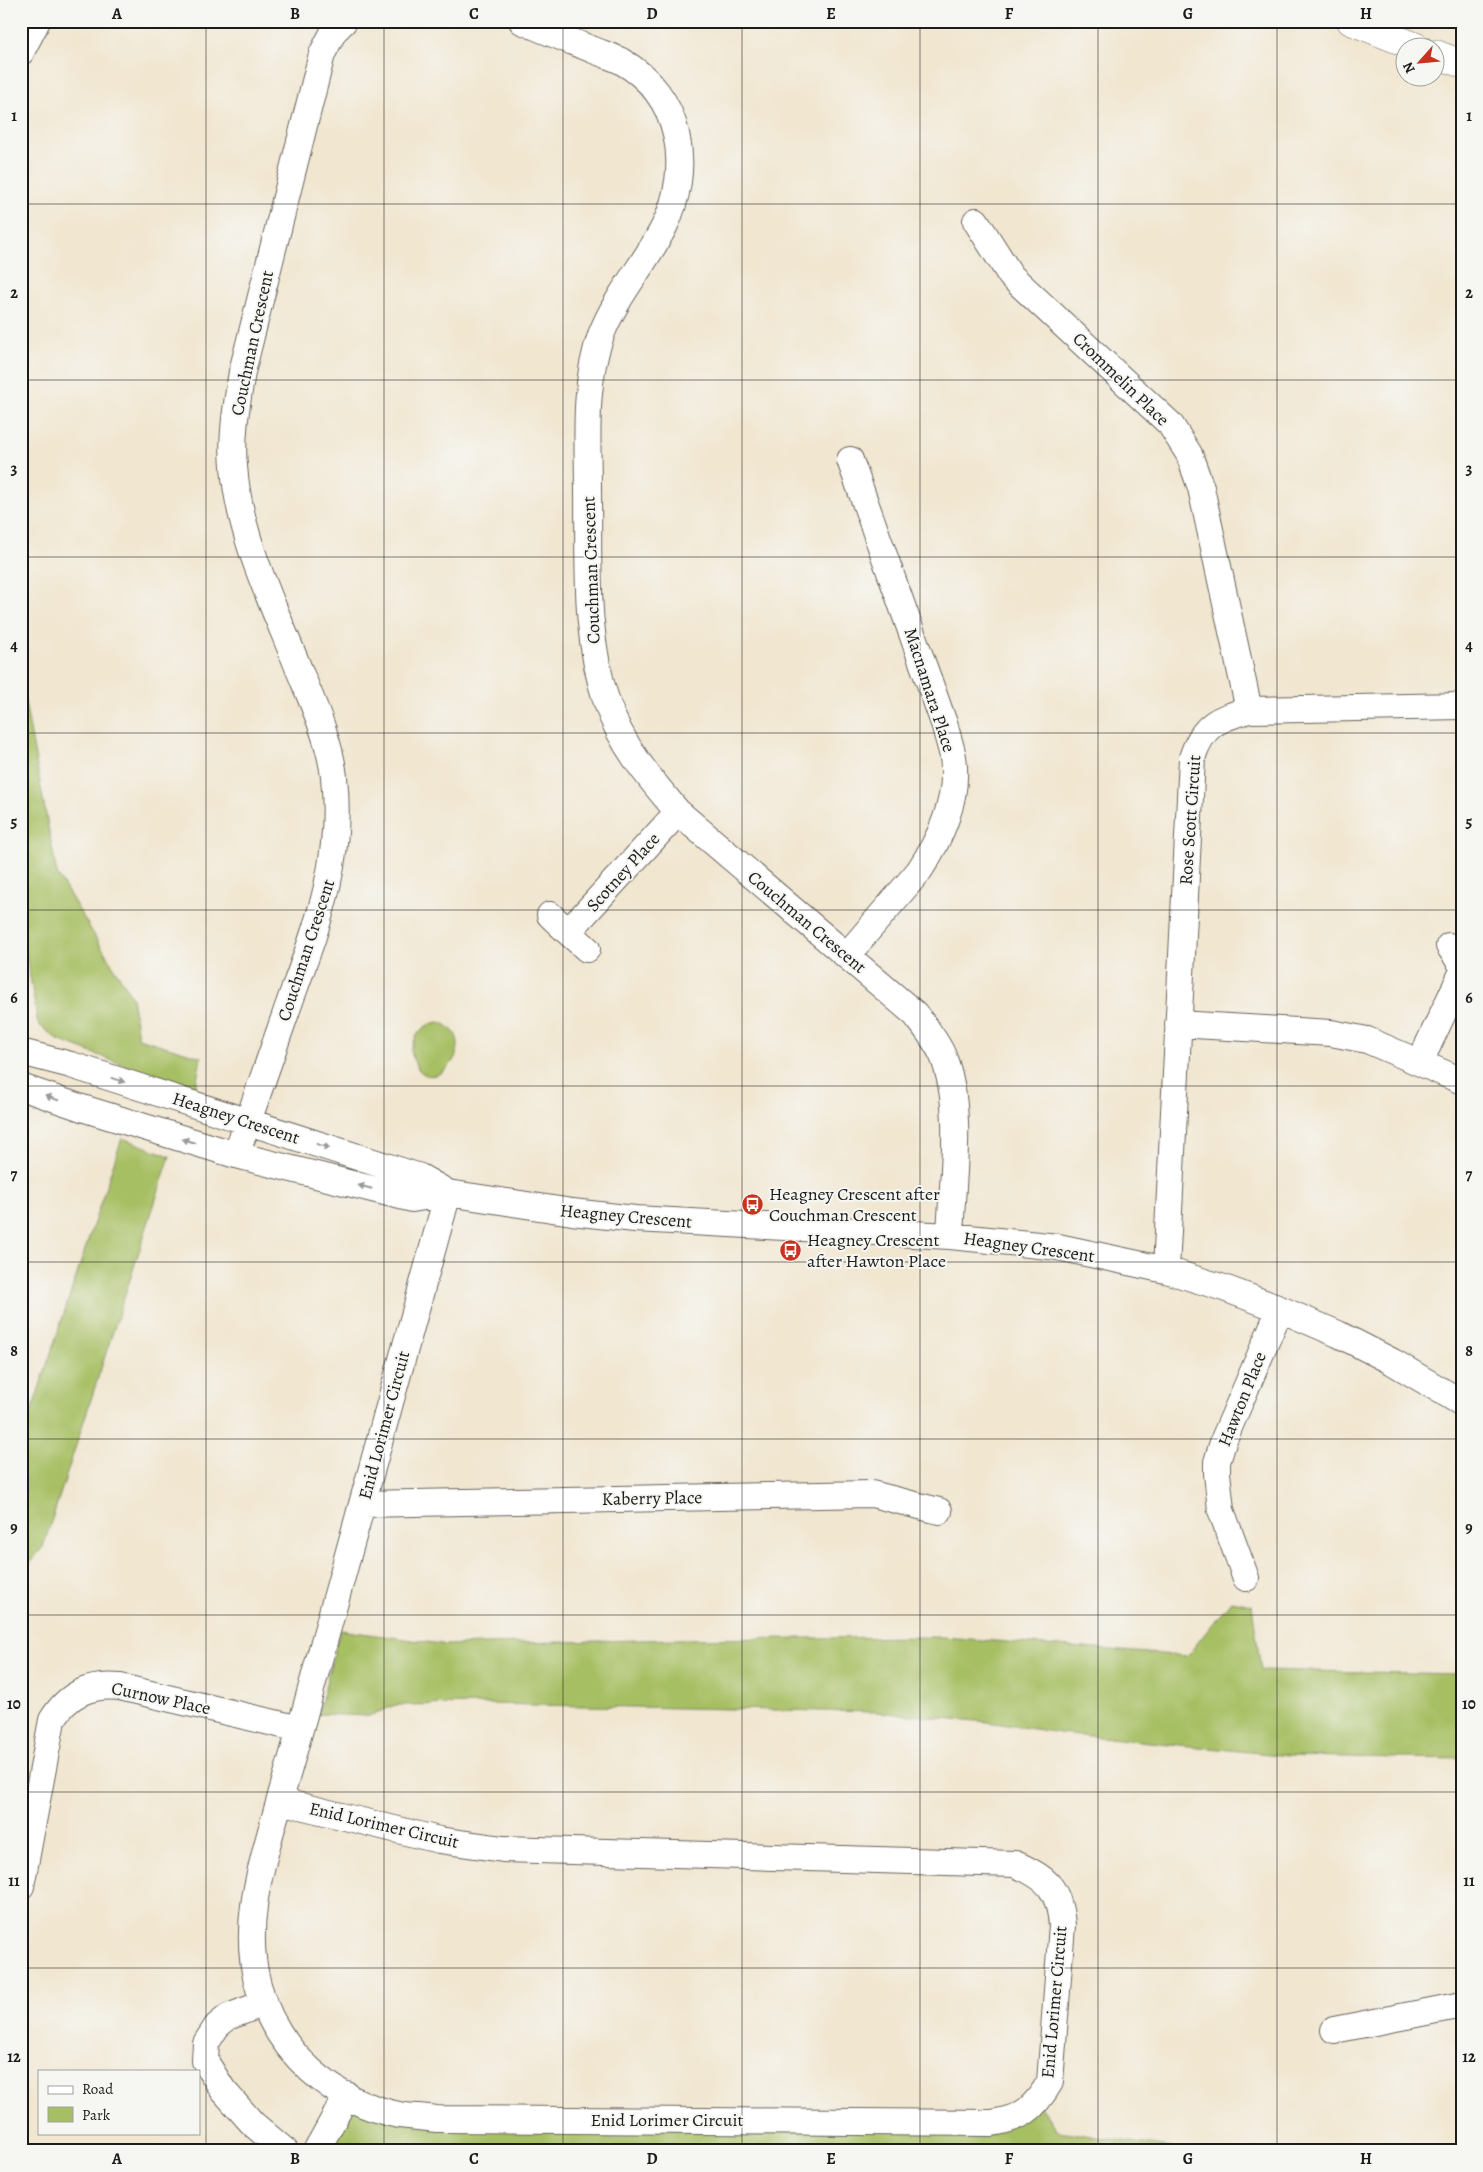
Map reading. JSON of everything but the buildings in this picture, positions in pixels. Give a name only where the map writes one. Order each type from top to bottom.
[{"type":"highway","points":[[1351,21],[1396,39]]},
{"type":"highway","points":[[1446,58],[1462,64]]},
{"type":"street","points":[[21,52],[37,21]]},
{"type":"street","name":"Couchman Crescent","points":[[236,1155],[320,917],[332,870],[336,822],[334,776],[324,731],[254,553],[240,510],[234,466],[234,419],[242,372],[322,54],[334,31],[344,21]]},
{"type":"street","name":"Couchman Crescent","points":[[522,21],[621,61],[647,80],[665,104],[672,118],[680,148],[676,195],[664,226],[619,299],[602,334],[591,371],[588,409],[589,601],[594,654],[608,704],[618,727],[644,772],[678,812],[915,1014],[935,1041],[943,1056],[953,1088],[955,1123],[950,1236]]},
{"type":"street","name":"Crommelin Place","points":[[976,221],[1011,276],[1170,424],[1189,454],[1201,488],[1249,710]]},
{"type":"street","name":"Macnamara Place","points":[[848,955],[919,871],[929,856],[945,824],[953,790],[953,757],[945,726],[850,460]]},
{"type":"street","name":"Rose Scott Circuit","points":[[1166,1270],[1192,758],[1197,742],[1208,728],[1223,717],[1249,710],[1462,706]]},
{"type":"street","name":"Scotney Place","points":[[568,932],[678,812]]},
{"type":"street","points":[[1420,1062],[1462,973]]},
{"type":"street","points":[[1178,1024],[1331,1033],[1367,1040],[1462,1081]]},
{"type":"street","name":"Heagney Crescent","points":[[21,1052],[72,1065],[420,1177],[448,1193]]},
{"type":"street","name":"Heagney Crescent","points":[[21,1087],[236,1155],[412,1199],[448,1193],[572,1212],[635,1219],[950,1236],[1058,1248],[1166,1270],[1224,1288],[1338,1334],[1393,1362],[1462,1403]]},
{"type":"street","name":"Enid Lorimer Circuit","points":[[280,1801],[440,1840],[503,1848],[1004,1862],[1016,1864],[1035,1872],[1051,1887],[1060,1904],[1062,1925],[1050,2082],[1038,2103],[1024,2114],[1009,2120],[992,2123],[436,2119],[398,2114],[347,2096],[319,2078],[296,2057],[277,2031],[258,1984],[251,1944],[253,1904],[280,1801],[448,1193]]},
{"type":"street","name":"Hawton Place","points":[[1246,1578],[1221,1510],[1217,1473],[1218,1462],[1224,1439],[1280,1309]]},
{"type":"street","name":"Kaberry Place","points":[[362,1504],[872,1494],[940,1511]]},
{"type":"street","name":"Curnow Place","points":[[21,1886],[52,1720],[60,1706],[80,1691],[104,1685],[120,1687],[300,1729]]},
{"type":"street","points":[[264,2002],[228,2017],[217,2026],[206,2043],[205,2061],[223,2090],[253,2124],[285,2151]]},
{"type":"street","points":[[1334,2030],[1462,2005]]},
{"type":"street","points":[[316,2151],[347,2096]]},
{"type":"green space","points":[[21,681],[57,874],[132,997],[138,1038],[201,1057],[195,1092],[58,1040],[38,1024],[21,924]]},
{"type":"green space","points":[[439,1022],[453,1031],[458,1043],[456,1056],[448,1067],[438,1074],[427,1075],[417,1068],[411,1049],[415,1039],[424,1027]]},
{"type":"green space","points":[[122,1138],[170,1156],[43,1547],[21,1573],[21,1443]]},
{"type":"green space","points":[[1231,1601],[1252,1605],[1261,1670],[1462,1674],[1462,1759],[1289,1756],[1060,1733],[988,1722],[874,1712],[488,1704],[395,1705],[369,1716],[318,1714],[340,1630],[448,1645],[675,1639],[943,1637],[1187,1656]]},
{"type":"green space","points":[[347,2095],[398,2114],[992,2123],[1037,2103],[1059,2131],[1189,2151],[317,2151]]},
{"type":"place","name":"Heagney Crescent after Couchman Crescent","points":[[753,1204]]},
{"type":"place","name":"Heagney Crescent after Hawton Place","points":[[791,1250]]}]
